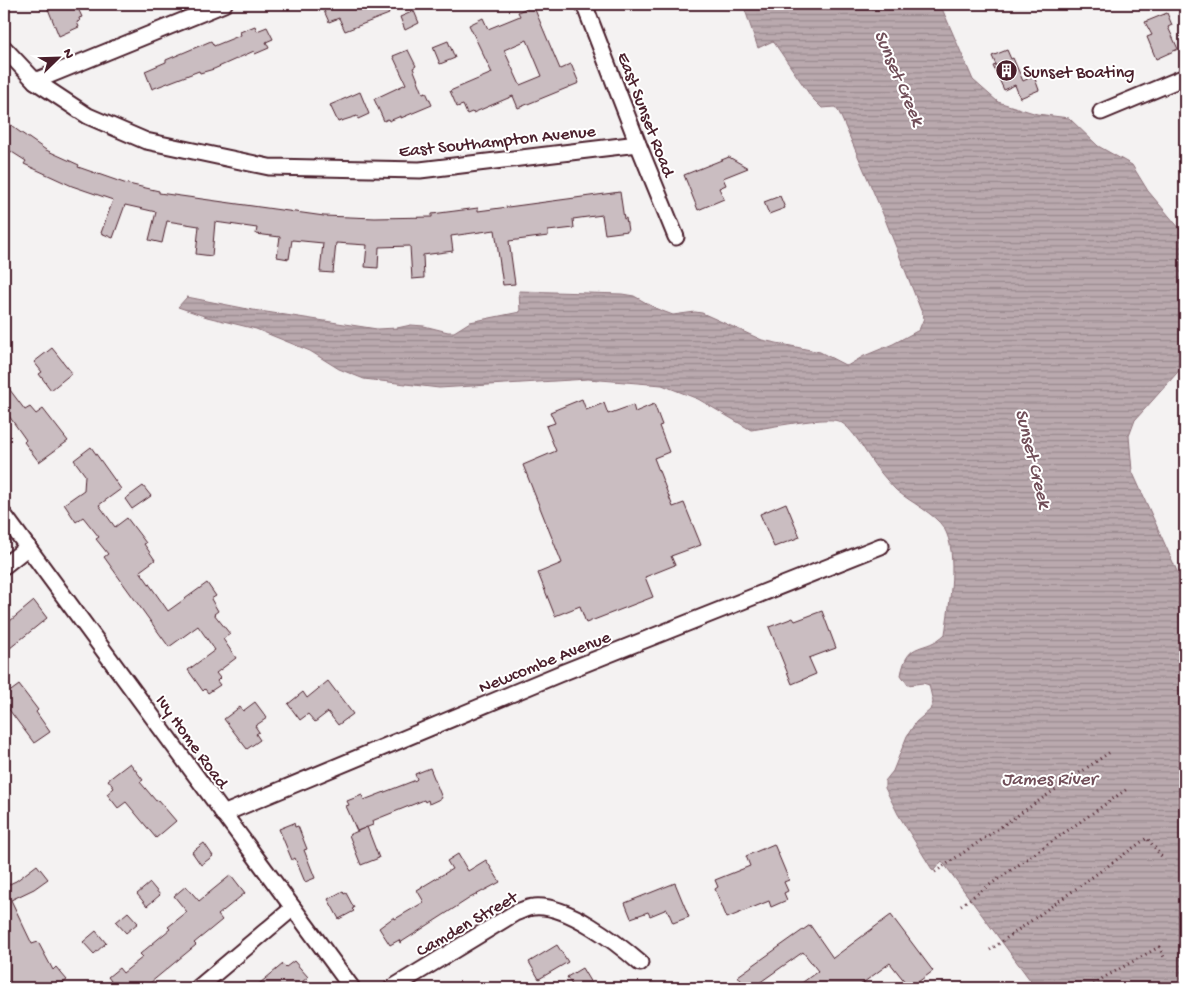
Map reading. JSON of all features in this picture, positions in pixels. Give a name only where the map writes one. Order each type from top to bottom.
[{"type":"street","points":[[35,81],[224,4]]},
{"type":"street","name":"East Sunset Road","points":[[584,4],[676,237]]},
{"type":"street","name":"East Southampton Avenue","points":[[4,48],[35,81],[88,116],[146,141],[269,167],[420,170],[638,144]]},
{"type":"street","points":[[1101,112],[1185,76]]},
{"type":"street","name":"Ivy Home Road","points":[[4,515],[352,988]]},
{"type":"street","points":[[4,566],[28,546]]},
{"type":"street","name":"Newcombe Avenue","points":[[223,814],[559,674],[881,546]]},
{"type":"street","name":"Camden Street","points":[[392,988],[515,912],[533,907],[550,908],[563,912],[603,935],[640,963]]},
{"type":"street","points":[[198,988],[293,908]]},
{"type":"path","points":[[934,872],[1110,752]]},
{"type":"path","points":[[960,905],[1127,789]]},
{"type":"path","points":[[990,950],[1148,838],[1162,857]]},
{"type":"path","points":[[1090,988],[1103,978],[1159,947],[1164,957]]},
{"type":"water","name":"James River","points":[[743,4],[940,4],[973,80],[998,102],[1037,114],[1069,118],[1098,146],[1132,165],[1148,191],[1185,233],[1185,364],[1135,420],[1129,436],[1132,471],[1185,589],[1185,988],[1036,988],[942,861],[933,871],[898,814],[885,788],[885,781],[893,771],[907,736],[916,722],[930,710],[933,702],[929,685],[923,683],[908,685],[901,675],[904,663],[913,651],[931,644],[945,634],[952,580],[951,551],[949,539],[940,523],[896,490],[876,467],[854,435],[843,424],[838,421],[821,420],[751,430],[698,399],[662,385],[588,379],[439,388],[364,379],[339,369],[310,351],[256,329],[207,317],[178,307],[187,297],[253,310],[377,329],[411,325],[454,332],[470,322],[520,312],[519,291],[622,294],[634,296],[657,309],[673,315],[702,313],[762,340],[820,352],[847,366],[864,356],[893,344],[919,330],[924,318],[883,214],[839,112],[835,107],[822,108],[812,98],[773,41],[758,48]]},
{"type":"building","points":[[46,4],[76,4],[82,17],[77,22],[79,27],[59,36]]},
{"type":"building","points":[[321,4],[385,4],[389,14],[345,31],[339,18],[329,22]]},
{"type":"building","points":[[533,5],[560,69],[571,64],[579,83],[518,108],[513,96],[467,114],[463,105],[457,107],[450,91],[492,73],[469,25],[483,18],[488,29],[520,16],[518,12]],"holes":[[[527,40],[542,76],[520,85],[504,50]]]},
{"type":"building","points":[[414,11],[419,23],[405,30],[400,17]]},
{"type":"building","points":[[1167,13],[1172,25],[1168,27],[1178,49],[1156,59],[1147,37],[1152,35],[1145,22]]},
{"type":"building","points":[[255,26],[257,31],[267,27],[273,39],[266,42],[269,48],[255,54],[254,51],[214,69],[200,73],[199,71],[152,89],[145,71],[211,41],[214,46],[241,35],[240,32]]},
{"type":"building","points":[[448,41],[455,58],[440,64],[433,47]]},
{"type":"building","points":[[408,50],[416,66],[413,68],[423,93],[426,92],[432,105],[401,118],[401,116],[384,121],[374,99],[406,84],[393,56]]},
{"type":"building","name":"Sunset Boating","points":[[1007,50],[1011,59],[1013,58],[1023,81],[1034,76],[1039,90],[1020,98],[1015,85],[1004,90],[993,66],[996,65],[992,56]]},
{"type":"building","points":[[360,92],[369,114],[358,119],[357,116],[338,122],[330,105]]},
{"type":"building","points":[[4,119],[46,150],[79,165],[78,167],[124,183],[159,191],[159,193],[324,216],[375,218],[432,217],[432,214],[478,208],[478,211],[620,192],[624,219],[626,218],[628,231],[605,234],[602,215],[573,219],[574,228],[548,231],[548,236],[509,241],[515,284],[503,285],[495,230],[451,236],[453,251],[423,255],[424,278],[412,279],[410,246],[379,247],[378,268],[365,267],[367,245],[336,243],[333,273],[320,272],[323,243],[292,240],[289,259],[277,257],[280,237],[256,234],[257,228],[215,222],[212,256],[196,254],[199,226],[167,221],[162,243],[149,240],[156,212],[125,205],[113,238],[101,233],[113,200],[72,186],[24,164],[26,161],[4,147]]},
{"type":"building","points":[[729,157],[748,168],[723,178],[726,185],[719,188],[724,199],[698,210],[684,175]]},
{"type":"building","points":[[780,196],[785,208],[769,214],[764,202]]},
{"type":"building","points":[[52,348],[72,373],[51,390],[39,374],[42,372],[34,362]]},
{"type":"building","points":[[4,382],[25,410],[30,407],[36,414],[43,409],[68,441],[39,462],[4,409]]},
{"type":"building","points":[[582,399],[586,410],[604,403],[608,414],[633,405],[635,412],[654,404],[662,425],[659,426],[669,452],[654,458],[673,507],[684,503],[701,545],[671,556],[675,565],[645,577],[653,597],[586,623],[580,606],[555,616],[538,573],[562,563],[523,465],[556,451],[546,426],[555,423],[550,412]]},
{"type":"building","points":[[91,447],[121,489],[99,505],[115,527],[127,518],[146,543],[144,544],[155,560],[140,571],[168,611],[207,583],[216,596],[211,599],[218,611],[214,614],[230,634],[223,639],[236,658],[216,673],[220,678],[217,681],[220,685],[208,693],[205,689],[203,691],[188,670],[215,650],[198,626],[169,647],[104,557],[108,554],[96,539],[99,537],[83,517],[76,522],[64,504],[84,490],[85,475],[74,460]]},
{"type":"building","points":[[143,486],[151,496],[132,509],[125,499]]},
{"type":"building","points":[[786,503],[800,537],[774,547],[760,514]]},
{"type":"building","points":[[34,601],[47,618],[4,653],[4,626]]},
{"type":"building","points":[[822,611],[836,648],[809,658],[816,674],[792,684],[769,627],[793,618],[795,621]]},
{"type":"building","points":[[328,681],[353,714],[338,725],[328,712],[315,722],[308,714],[300,720],[288,704],[303,692],[307,698]]},
{"type":"building","points":[[19,685],[38,710],[36,712],[50,732],[34,743],[4,703],[4,696]]},
{"type":"building","points":[[255,702],[267,718],[255,726],[259,732],[256,734],[260,740],[247,749],[224,719],[240,707],[243,711]]},
{"type":"building","points":[[130,763],[143,780],[140,782],[176,821],[156,838],[126,802],[118,808],[107,794],[114,788],[108,780]]},
{"type":"building","points":[[430,768],[442,798],[429,804],[428,800],[425,802],[424,800],[372,821],[373,825],[357,831],[346,806],[349,805],[347,801],[362,795],[364,800],[416,780],[415,774]]},
{"type":"building","points":[[294,823],[295,827],[298,826],[307,849],[304,850],[315,878],[305,882],[295,858],[292,860],[279,829]]},
{"type":"building","points":[[367,827],[379,858],[361,865],[349,835]]},
{"type":"building","points":[[204,843],[213,856],[201,865],[192,852]]},
{"type":"building","points":[[774,844],[789,880],[784,882],[788,891],[784,893],[787,900],[771,907],[769,901],[727,918],[715,889],[718,887],[715,880],[750,866],[746,856]]},
{"type":"building","points":[[458,854],[468,871],[486,860],[500,882],[470,898],[400,943],[399,940],[390,945],[379,928],[394,917],[395,919],[424,902],[417,890],[452,869],[447,861]]},
{"type":"building","points":[[37,865],[48,879],[34,889],[11,900],[32,944],[38,942],[53,970],[56,967],[67,980],[57,988],[11,988],[8,981],[4,983],[4,883],[5,886],[16,881]]},
{"type":"building","points":[[231,875],[245,893],[218,915],[222,920],[194,943],[196,945],[144,988],[103,988],[111,981],[108,977],[119,968],[123,973],[143,957],[140,954],[187,912],[174,896],[186,886],[199,901]]},
{"type":"building","points":[[150,883],[160,895],[147,906],[137,894]]},
{"type":"building","points":[[675,883],[689,917],[673,923],[667,909],[650,916],[648,912],[631,918],[625,903]]},
{"type":"building","points":[[343,891],[344,894],[346,893],[354,911],[339,919],[328,899]]},
{"type":"building","points":[[128,912],[138,923],[126,933],[116,922]]},
{"type":"building","points":[[891,915],[933,971],[910,988],[890,963],[856,988],[795,988],[818,971],[803,952],[752,988],[746,988],[738,976],[810,925],[833,958]]},
{"type":"building","points":[[96,931],[106,943],[94,954],[83,942]]},
{"type":"building","points":[[557,945],[568,962],[539,979],[529,962]]},
{"type":"building","points":[[294,961],[308,977],[295,988],[254,988],[283,964],[286,967]]},
{"type":"building","points":[[582,968],[594,988],[574,988],[567,977]]},
{"type":"place","name":"Sunset Boating","points":[[1007,71]]},
{"type":"water label","name":"Sunset Creek","points":[[901,77]]},
{"type":"water label","name":"Sunset Creek","points":[[1035,458]]}]
